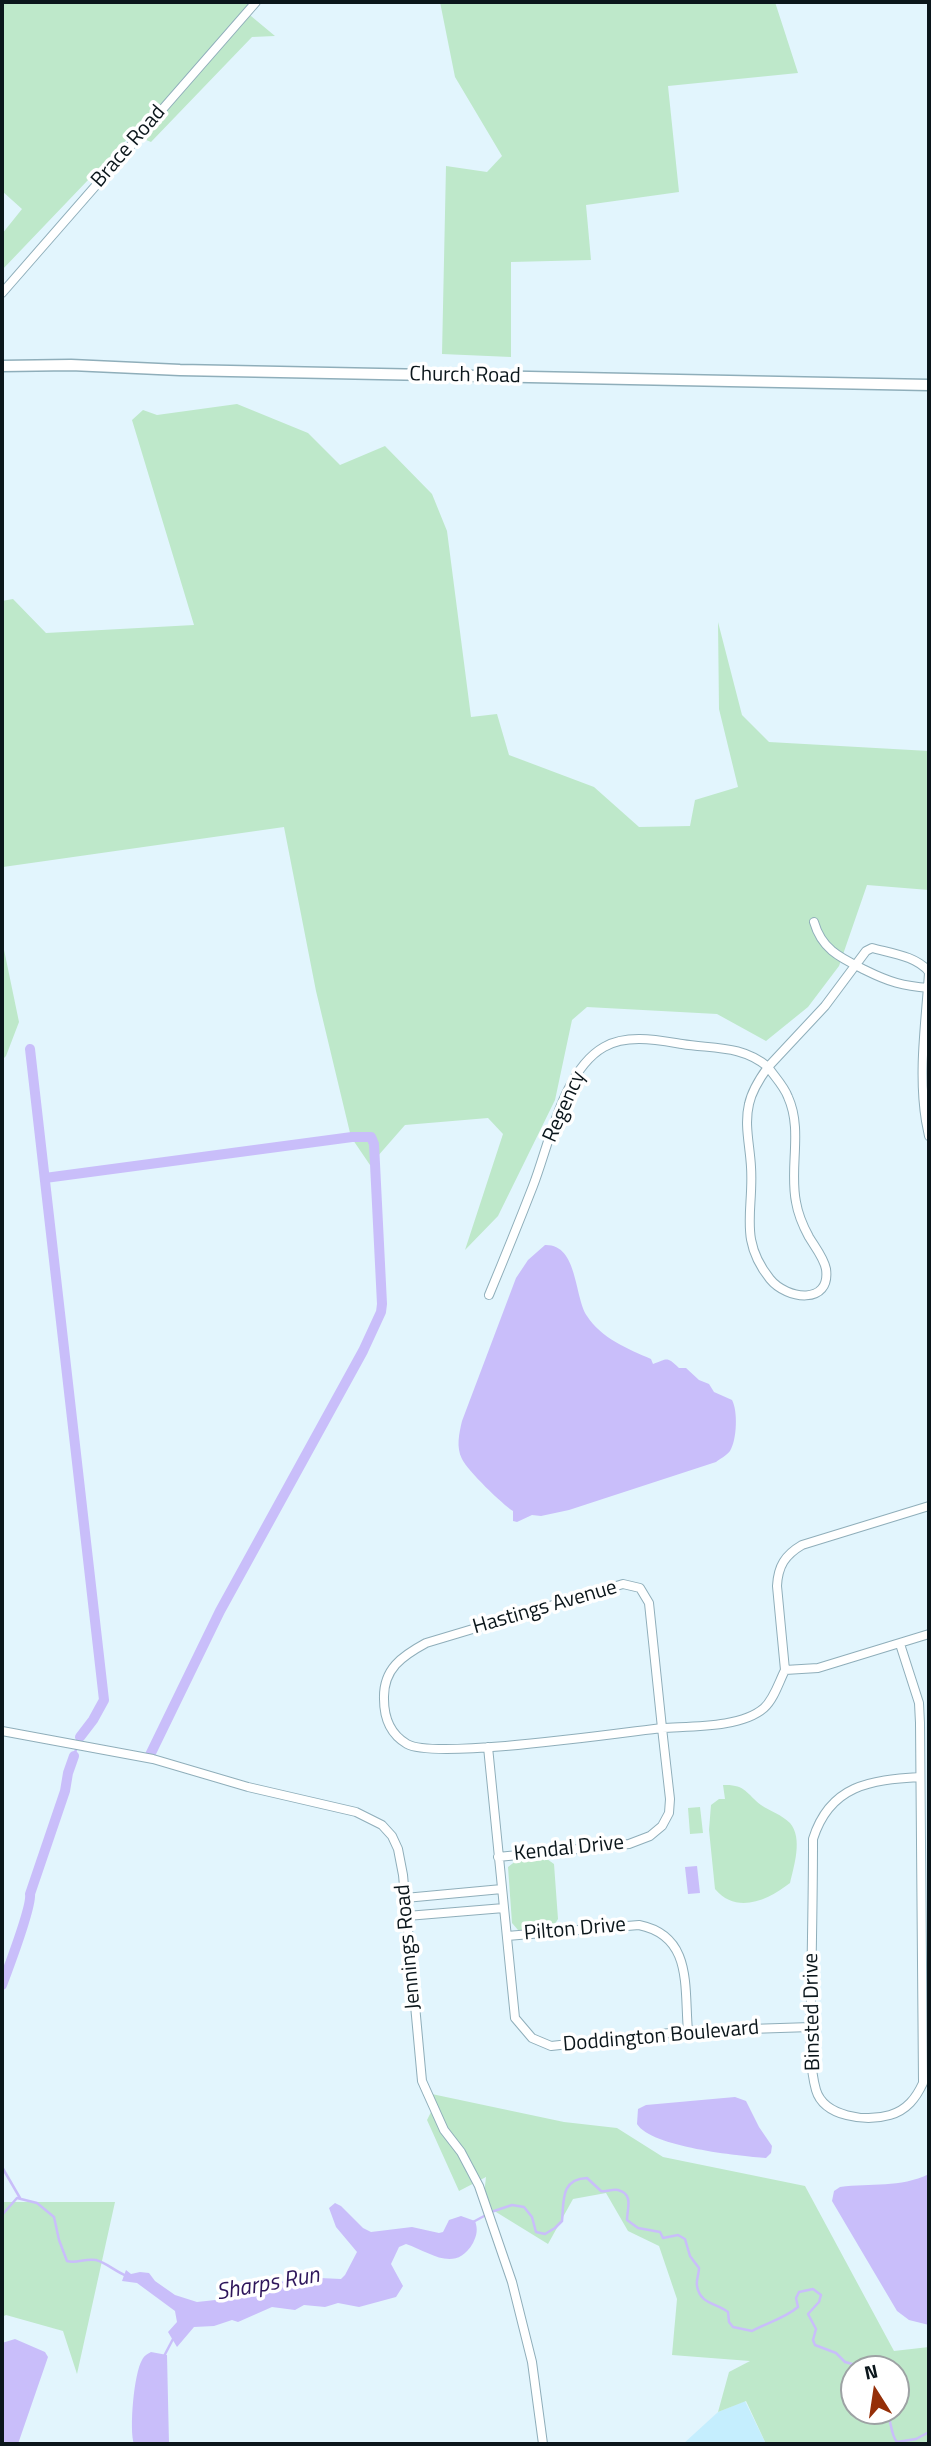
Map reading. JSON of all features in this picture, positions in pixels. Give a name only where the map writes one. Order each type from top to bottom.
[{"type":"main road","name":"Church Road","points":[[2,366],[71,365],[180,370],[929,385]]},
{"type":"street","name":"Brace Road","points":[[2,293],[256,2]]},
{"type":"street","points":[[814,922],[828,949],[844,961],[899,985],[929,988]]},
{"type":"street","points":[[768,1067],[788,1095],[791,1104],[797,1209],[826,1270],[824,1284],[813,1295],[795,1296],[778,1287],[758,1260],[748,1228],[752,1179],[747,1112],[753,1090],[768,1067],[825,1006],[854,965],[872,948],[921,964],[929,972],[929,988],[924,1008],[923,1070],[929,1136]]},
{"type":"street","name":"Regency","points":[[489,1295],[565,1098],[584,1064],[598,1051],[607,1045],[629,1040],[651,1040],[737,1050],[768,1067]]},
{"type":"street","points":[[662,1728],[733,1722],[749,1718],[771,1700],[785,1670],[777,1586],[783,1561],[791,1551],[802,1545],[929,1506]]},
{"type":"street","name":"Hastings Avenue","points":[[623,1584],[640,1588],[649,1603],[662,1728],[488,1747],[423,1750],[407,1745],[394,1734],[384,1710],[384,1693],[387,1676],[395,1663],[405,1654],[426,1643],[623,1584]]},
{"type":"street","points":[[785,1670],[818,1668],[929,1634]]},
{"type":"street","name":"Binsted Drive","points":[[900,1644],[919,1703],[924,2072],[923,2083],[916,2099],[890,2115],[846,2115],[831,2110],[817,2093],[811,2027],[813,1839],[818,1822],[844,1794],[878,1780],[920,1777]]},
{"type":"street","name":"Kendal Drive","points":[[498,1857],[629,1844],[650,1836],[662,1826],[669,1813],[670,1799],[662,1728]]},
{"type":"street","name":"Jennings Road","points":[[2,1731],[153,1759],[248,1787],[346,1809],[370,1817],[387,1830],[398,1849],[405,1898],[422,2081],[444,2130],[461,2152],[479,2186],[512,2282],[532,2362],[543,2444]]},
{"type":"street","name":"Doddington Boulevard","points":[[488,1747],[515,2018],[532,2038],[551,2046],[688,2031],[811,2027]]},
{"type":"street","points":[[405,1898],[502,1889]]},
{"type":"street","points":[[407,1916],[504,1908]]},
{"type":"street","name":"Pilton Drive","points":[[508,1936],[639,1925],[667,1935],[682,1962],[688,2031]]},
{"type":"shaded area","points":[[745,2401],[766,2444],[683,2444],[718,2412]]},
{"type":"green space","points":[[2,2],[252,2],[245,11],[275,36],[252,37],[151,142],[132,134],[2,270],[2,234],[22,209],[2,191]]},
{"type":"green space","points":[[440,2],[775,2],[798,73],[668,86],[679,192],[586,205],[591,260],[511,262],[511,357],[442,354],[446,166],[487,172],[502,156],[455,77]]},
{"type":"green space","points":[[237,404],[308,433],[340,465],[385,446],[432,494],[447,531],[471,717],[497,714],[509,755],[594,787],[639,827],[690,826],[695,800],[738,787],[719,709],[718,622],[742,715],[769,742],[929,751],[929,890],[867,885],[839,966],[808,1007],[766,1041],[717,1014],[587,1007],[572,1020],[555,1100],[498,1216],[465,1250],[503,1134],[488,1118],[405,1125],[370,1165],[351,1137],[316,991],[284,827],[3,867],[2,601],[13,599],[46,633],[194,625],[132,420],[143,410],[157,415]]},
{"type":"green space","points":[[2,940],[19,1022],[2,1060]]},
{"type":"green space","points":[[723,1785],[745,1790],[761,1805],[787,1820],[796,1836],[790,1883],[772,1895],[752,1902],[733,1901],[715,1889],[709,1830],[711,1805],[719,1799],[725,1799]]},
{"type":"green space","points":[[700,1807],[703,1833],[690,1834],[688,1808]]},
{"type":"green space","points":[[541,1858],[554,1864],[558,1919],[546,1928],[518,1930],[512,1923],[508,1867],[517,1860]]},
{"type":"green space","points":[[427,2093],[564,2122],[617,2128],[663,2157],[805,2186],[894,2351],[929,2347],[929,2444],[766,2444],[746,2401],[718,2412],[729,2372],[750,2361],[672,2355],[677,2299],[659,2246],[628,2231],[606,2193],[573,2199],[548,2244],[483,2204],[486,2177],[459,2191],[427,2120],[433,2108]]},
{"type":"green space","points":[[2,2202],[115,2202],[77,2374],[63,2331],[6,2315],[2,2317]]},
{"type":"water","points":[[545,1245],[556,1247],[564,1253],[574,1273],[587,1316],[600,1331],[651,1359],[653,1364],[667,1360],[679,1368],[686,1368],[699,1380],[709,1384],[714,1392],[732,1400],[736,1418],[735,1433],[730,1451],[716,1462],[569,1510],[541,1516],[532,1515],[517,1522],[513,1521],[513,1511],[465,1464],[459,1450],[459,1436],[462,1421],[516,1278],[528,1260]]},
{"type":"water","points":[[697,1866],[700,1893],[688,1894],[685,1867]]},
{"type":"water","points":[[735,2097],[746,2101],[772,2146],[771,2153],[766,2158],[677,2144],[645,2132],[637,2124],[638,2109],[646,2105]]},
{"type":"water","points":[[929,2174],[929,2325],[909,2320],[897,2311],[832,2201],[834,2191],[840,2187],[896,2183]]},
{"type":"water","points":[[335,2203],[371,2232],[412,2227],[439,2233],[443,2232],[449,2220],[461,2216],[475,2221],[476,2235],[466,2252],[450,2259],[406,2244],[399,2247],[391,2264],[403,2286],[396,2297],[359,2307],[338,2303],[325,2307],[304,2305],[295,2310],[272,2307],[238,2322],[232,2320],[214,2326],[194,2327],[177,2347],[168,2332],[177,2322],[175,2311],[137,2283],[122,2281],[126,2270],[131,2274],[149,2273],[155,2281],[175,2295],[197,2302],[243,2297],[251,2289],[267,2283],[320,2278],[341,2279],[357,2252],[336,2227],[329,2208]]},
{"type":"water","points":[[15,2339],[45,2352],[48,2357],[18,2444],[2,2444],[2,2343]]},
{"type":"water","points":[[151,2352],[167,2355],[169,2444],[134,2444],[132,2415],[137,2377],[142,2360]]},
{"type":"waterway","points":[[30,1049],[104,1700],[80,1737]]},
{"type":"waterway","points":[[45,1178],[352,1137],[371,1137],[374,1144],[381,1312],[363,1351],[220,1611],[150,1755]]},
{"type":"waterway","points":[[74,1756],[80,1737]]},
{"type":"waterway","points":[[2,1985],[24,1924],[30,1894],[74,1756]]},
{"type":"waterway","points":[[2,2167],[20,2198]]},
{"type":"waterway","name":"Sharps Run","points":[[491,2212],[512,2205],[524,2207],[532,2217],[536,2232],[545,2234],[562,2221],[565,2193],[572,2182],[587,2178],[601,2191],[623,2192],[628,2198],[627,2220],[638,2228],[660,2232],[663,2238],[678,2235],[685,2239],[690,2256],[699,2268],[697,2284],[701,2296],[728,2312],[729,2322],[733,2327],[752,2331],[782,2317],[798,2307],[796,2298],[799,2292],[813,2289],[821,2295],[819,2302],[808,2314],[816,2329],[813,2340],[815,2345],[840,2357]]},
{"type":"waterway","name":"Sharps Run","points":[[2,2215],[17,2198],[37,2203],[54,2217],[67,2261],[96,2260],[127,2276]]},
{"type":"waterway","name":"Sharps Run","points":[[473,2222],[486,2215]]},
{"type":"waterway","points":[[163,2358],[173,2339]]},
{"type":"waterway","name":"Sharps Run","points":[[890,2425],[897,2442],[916,2439],[929,2432]]}]
